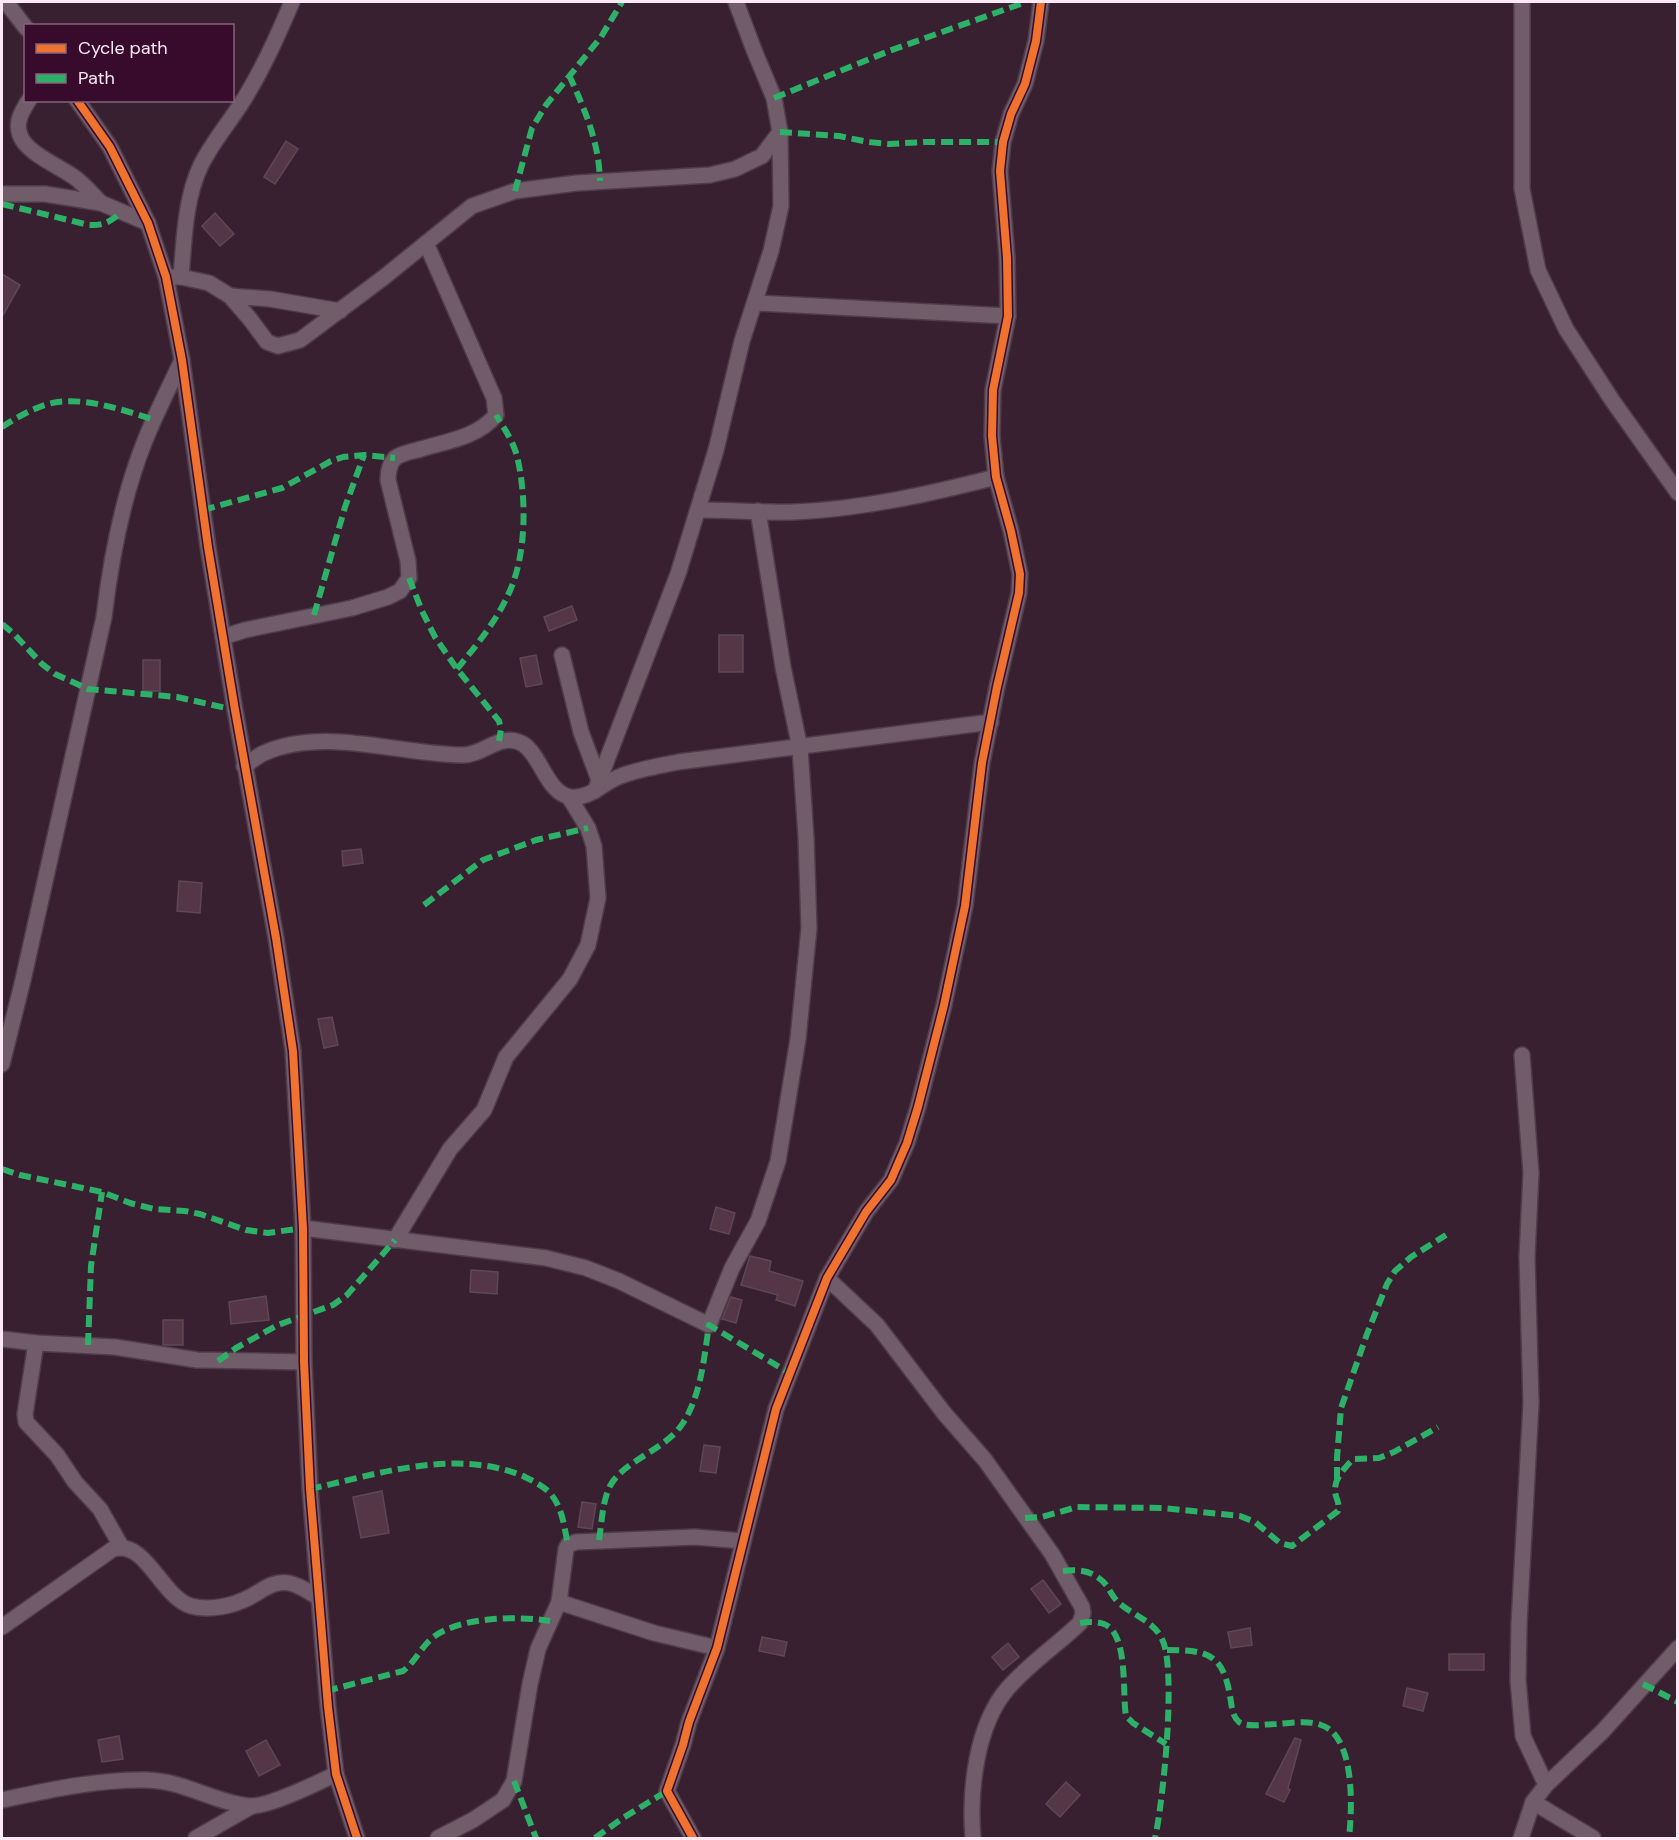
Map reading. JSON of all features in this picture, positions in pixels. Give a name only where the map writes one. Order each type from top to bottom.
[{"type":"street","points":[[6,2],[24,25]]},
{"type":"street","points":[[173,277],[200,167],[259,74],[292,2]]},
{"type":"street","points":[[597,785],[678,574],[717,450],[742,341],[771,251],[781,206],[780,132],[774,98],[736,2]]},
{"type":"street","points":[[693,1839],[667,1791],[689,1722],[717,1648],[776,1409],[827,1278],[866,1212],[891,1180],[907,1143],[944,1005],[964,906],[982,763],[1019,593],[1020,574],[996,477],[992,436],[993,390],[1008,316],[1007,258],[1000,171],[1011,114],[1025,84],[1036,41],[1041,2]]},
{"type":"street","points":[[1522,2],[1522,189],[1538,270],[1566,329],[1677,493]]},
{"type":"street","points":[[28,102],[18,123],[23,142],[75,178],[101,203]]},
{"type":"street","points":[[78,102],[110,147],[173,277],[182,360],[223,637],[276,938],[293,1051],[303,1228],[304,1362],[318,1597],[336,1774],[357,1839]]},
{"type":"street","points":[[173,277],[209,283],[230,296],[267,342],[278,346],[300,340],[472,206],[514,191],[577,183],[710,175],[735,169],[762,156],[780,132]]},
{"type":"street","points":[[2,194],[45,194],[101,203],[148,223]]},
{"type":"street","points":[[223,637],[245,630],[352,608],[400,591],[410,578],[388,480],[388,469],[395,459],[463,437],[488,425],[496,415],[490,387],[426,243]]},
{"type":"street","points":[[230,296],[270,298],[340,311]]},
{"type":"street","points":[[755,303],[1008,316]]},
{"type":"street","points":[[2,1064],[104,617],[110,572],[123,512],[144,443],[182,360]]},
{"type":"street","points":[[698,510],[794,512],[864,505],[932,493],[996,477]]},
{"type":"street","points":[[303,1228],[546,1258],[586,1268],[619,1281],[708,1325],[732,1268],[758,1221],[778,1161],[798,1039],[809,928],[800,748],[783,667],[758,511]]},
{"type":"street","points":[[562,655],[597,785]]},
{"type":"street","points":[[569,797],[585,796],[597,785],[636,770],[678,762],[991,722]]},
{"type":"street","points":[[244,766],[263,754],[279,748],[306,744],[361,743],[423,752],[469,754],[499,741],[510,739],[524,744],[536,758],[545,775],[569,797],[588,828],[594,846],[598,898],[588,945],[570,979],[506,1057],[484,1110],[450,1149],[395,1240]]},
{"type":"street","points":[[1522,1054],[1531,1173],[1527,1257],[1531,1403],[1519,1613],[1518,1680],[1523,1736],[1546,1785]]},
{"type":"street","points":[[827,1278],[877,1325],[944,1413],[985,1460],[1053,1554],[1082,1607],[1080,1623],[1029,1667],[1008,1688],[992,1710],[982,1737],[975,1781],[972,1825],[974,1839]]},
{"type":"street","points":[[2,1339],[115,1347],[196,1360],[304,1362]]},
{"type":"street","points":[[36,1343],[25,1414],[26,1422],[57,1455],[75,1482],[100,1509],[121,1546]]},
{"type":"street","points":[[438,1839],[503,1800],[514,1781],[538,1649],[559,1602],[566,1549],[572,1542],[695,1537],[743,1541]]},
{"type":"street","points":[[2,1627],[113,1549],[121,1546],[138,1553],[164,1585],[189,1605],[204,1608],[226,1606],[275,1584],[288,1583],[318,1597]]},
{"type":"street","points":[[559,1602],[654,1633],[717,1648]]},
{"type":"street","points":[[1521,1839],[1533,1803],[1546,1785],[1602,1732],[1677,1648]]},
{"type":"street","points":[[196,1839],[252,1806],[290,1794],[336,1774]]},
{"type":"street","points":[[2,1800],[97,1783],[146,1780],[171,1782],[225,1800],[252,1806]]},
{"type":"street","points":[[1533,1803],[1593,1839]]},
{"type":"building","points":[[286,141],[298,149],[275,184],[264,177]]},
{"type":"building","points":[[215,213],[234,234],[220,246],[202,226]]},
{"type":"building","points":[[2,274],[20,285],[2,317]]},
{"type":"building","points":[[572,606],[577,620],[549,631],[544,617]]},
{"type":"building","points":[[719,635],[743,635],[743,672],[719,672]]},
{"type":"building","points":[[536,655],[542,684],[526,687],[520,658]]},
{"type":"building","points":[[143,660],[160,660],[160,691],[143,691]]},
{"type":"building","points":[[361,849],[363,863],[343,866],[342,851]]},
{"type":"building","points":[[179,881],[202,883],[200,913],[177,911]]},
{"type":"building","points":[[332,1017],[338,1045],[324,1048],[318,1019]]},
{"type":"building","points":[[716,1207],[735,1213],[729,1234],[710,1229]]},
{"type":"building","points":[[750,1256],[771,1261],[769,1271],[803,1281],[795,1306],[776,1300],[778,1295],[741,1285]]},
{"type":"building","points":[[471,1270],[498,1272],[497,1294],[470,1292]]},
{"type":"building","points":[[266,1296],[269,1320],[231,1324],[229,1302]]},
{"type":"building","points":[[731,1297],[742,1300],[736,1323],[722,1319]]},
{"type":"building","points":[[163,1320],[183,1320],[183,1345],[163,1345]]},
{"type":"building","points":[[704,1445],[720,1447],[716,1473],[700,1471]]},
{"type":"building","points":[[382,1491],[389,1533],[361,1538],[353,1497]]},
{"type":"building","points":[[582,1502],[596,1504],[592,1529],[578,1527]]},
{"type":"building","points":[[1043,1580],[1061,1604],[1049,1613],[1031,1589]]},
{"type":"building","points":[[1250,1628],[1252,1645],[1231,1648],[1228,1632]]},
{"type":"building","points":[[762,1637],[787,1642],[784,1656],[759,1651]]},
{"type":"building","points":[[1008,1643],[1019,1657],[1003,1670],[992,1657]]},
{"type":"building","points":[[1449,1654],[1484,1654],[1484,1670],[1449,1670]]},
{"type":"building","points":[[1407,1688],[1428,1693],[1423,1711],[1403,1706]]},
{"type":"building","points":[[119,1736],[123,1759],[102,1762],[98,1740]]},
{"type":"building","points":[[1295,1738],[1301,1740],[1288,1788],[1290,1790],[1284,1802],[1266,1794]]},
{"type":"building","points":[[266,1740],[280,1765],[259,1776],[246,1751]]},
{"type":"building","points":[[1066,1782],[1080,1795],[1060,1817],[1046,1804]]},
{"type":"marked path","points":[[515,191],[532,128],[546,105],[601,37],[622,2]]},
{"type":"marked path","points":[[774,98],[889,51],[1026,2]]},
{"type":"marked path","points":[[569,75],[586,114],[594,140],[600,181]]},
{"type":"marked path","points":[[780,132],[839,136],[889,144],[1003,142]]},
{"type":"marked path","points":[[2,204],[89,225],[107,222],[122,212]]},
{"type":"marked path","points":[[2,427],[36,408],[74,401],[102,405],[155,420]]},
{"type":"marked path","points":[[457,669],[502,607],[514,581],[522,546],[524,509],[517,456],[496,415]]},
{"type":"marked path","points":[[203,510],[282,488],[331,461],[343,457],[364,455],[395,458]]},
{"type":"marked path","points":[[314,615],[345,507],[364,455]]},
{"type":"marked path","points":[[409,578],[435,637],[457,669],[499,721],[501,729],[499,741]]},
{"type":"marked path","points":[[2,624],[55,674],[88,689],[177,697],[235,710]]},
{"type":"marked path","points":[[424,905],[483,860],[536,840],[588,828]]},
{"type":"marked path","points":[[2,1169],[20,1175],[102,1192],[154,1209],[200,1214],[246,1230],[268,1233],[303,1228]]},
{"type":"marked path","points":[[88,1345],[91,1266],[102,1192]]},
{"type":"marked path","points":[[1337,1479],[1341,1408],[1387,1284],[1395,1271],[1411,1257],[1446,1235]]},
{"type":"marked path","points":[[218,1361],[236,1348],[278,1325],[333,1305],[347,1295],[395,1240]]},
{"type":"marked path","points":[[599,1540],[607,1492],[616,1477],[666,1441],[676,1432],[689,1412],[701,1376],[709,1325],[791,1374]]},
{"type":"marked path","points":[[1025,1518],[1042,1517],[1077,1507],[1163,1508],[1240,1516],[1255,1522],[1280,1543],[1292,1546],[1338,1511],[1336,1482],[1353,1459],[1379,1458],[1438,1427]]},
{"type":"marked path","points":[[310,1489],[416,1466],[471,1464],[497,1468],[523,1476],[541,1485],[550,1493],[560,1511],[568,1545]]},
{"type":"marked path","points":[[1063,1571],[1082,1571],[1098,1577],[1117,1601],[1153,1627],[1162,1639],[1168,1677],[1167,1736],[1162,1796],[1155,1838]]},
{"type":"marked path","points":[[326,1691],[403,1671],[431,1639],[456,1626],[505,1618],[550,1621]]},
{"type":"marked path","points":[[1080,1623],[1101,1623],[1112,1630],[1121,1652],[1126,1716],[1166,1744]]},
{"type":"marked path","points":[[1167,1650],[1195,1652],[1213,1658],[1224,1674],[1235,1718],[1243,1724],[1310,1723],[1321,1725],[1332,1732],[1341,1744],[1349,1776],[1351,1793],[1349,1838]]},
{"type":"marked path","points":[[1643,1684],[1678,1702]]},
{"type":"marked path","points":[[514,1781],[536,1838]]},
{"type":"marked path","points":[[595,1838],[667,1791]]},
{"type":"cycle path","points":[[693,1838],[667,1791],[689,1722],[717,1648],[776,1409],[827,1278],[866,1212],[891,1180],[907,1143],[944,1005],[965,906],[982,763],[1019,593],[1020,574],[996,477],[992,436],[993,390],[1008,316],[1007,258],[1000,171],[1003,142],[1011,114],[1025,84],[1036,41],[1041,2]]},
{"type":"cycle path","points":[[78,102],[110,147],[148,223],[166,277],[182,360],[208,547],[235,710],[276,938],[293,1051],[303,1228],[304,1362],[310,1489],[328,1707],[336,1774],[357,1838]]}]
